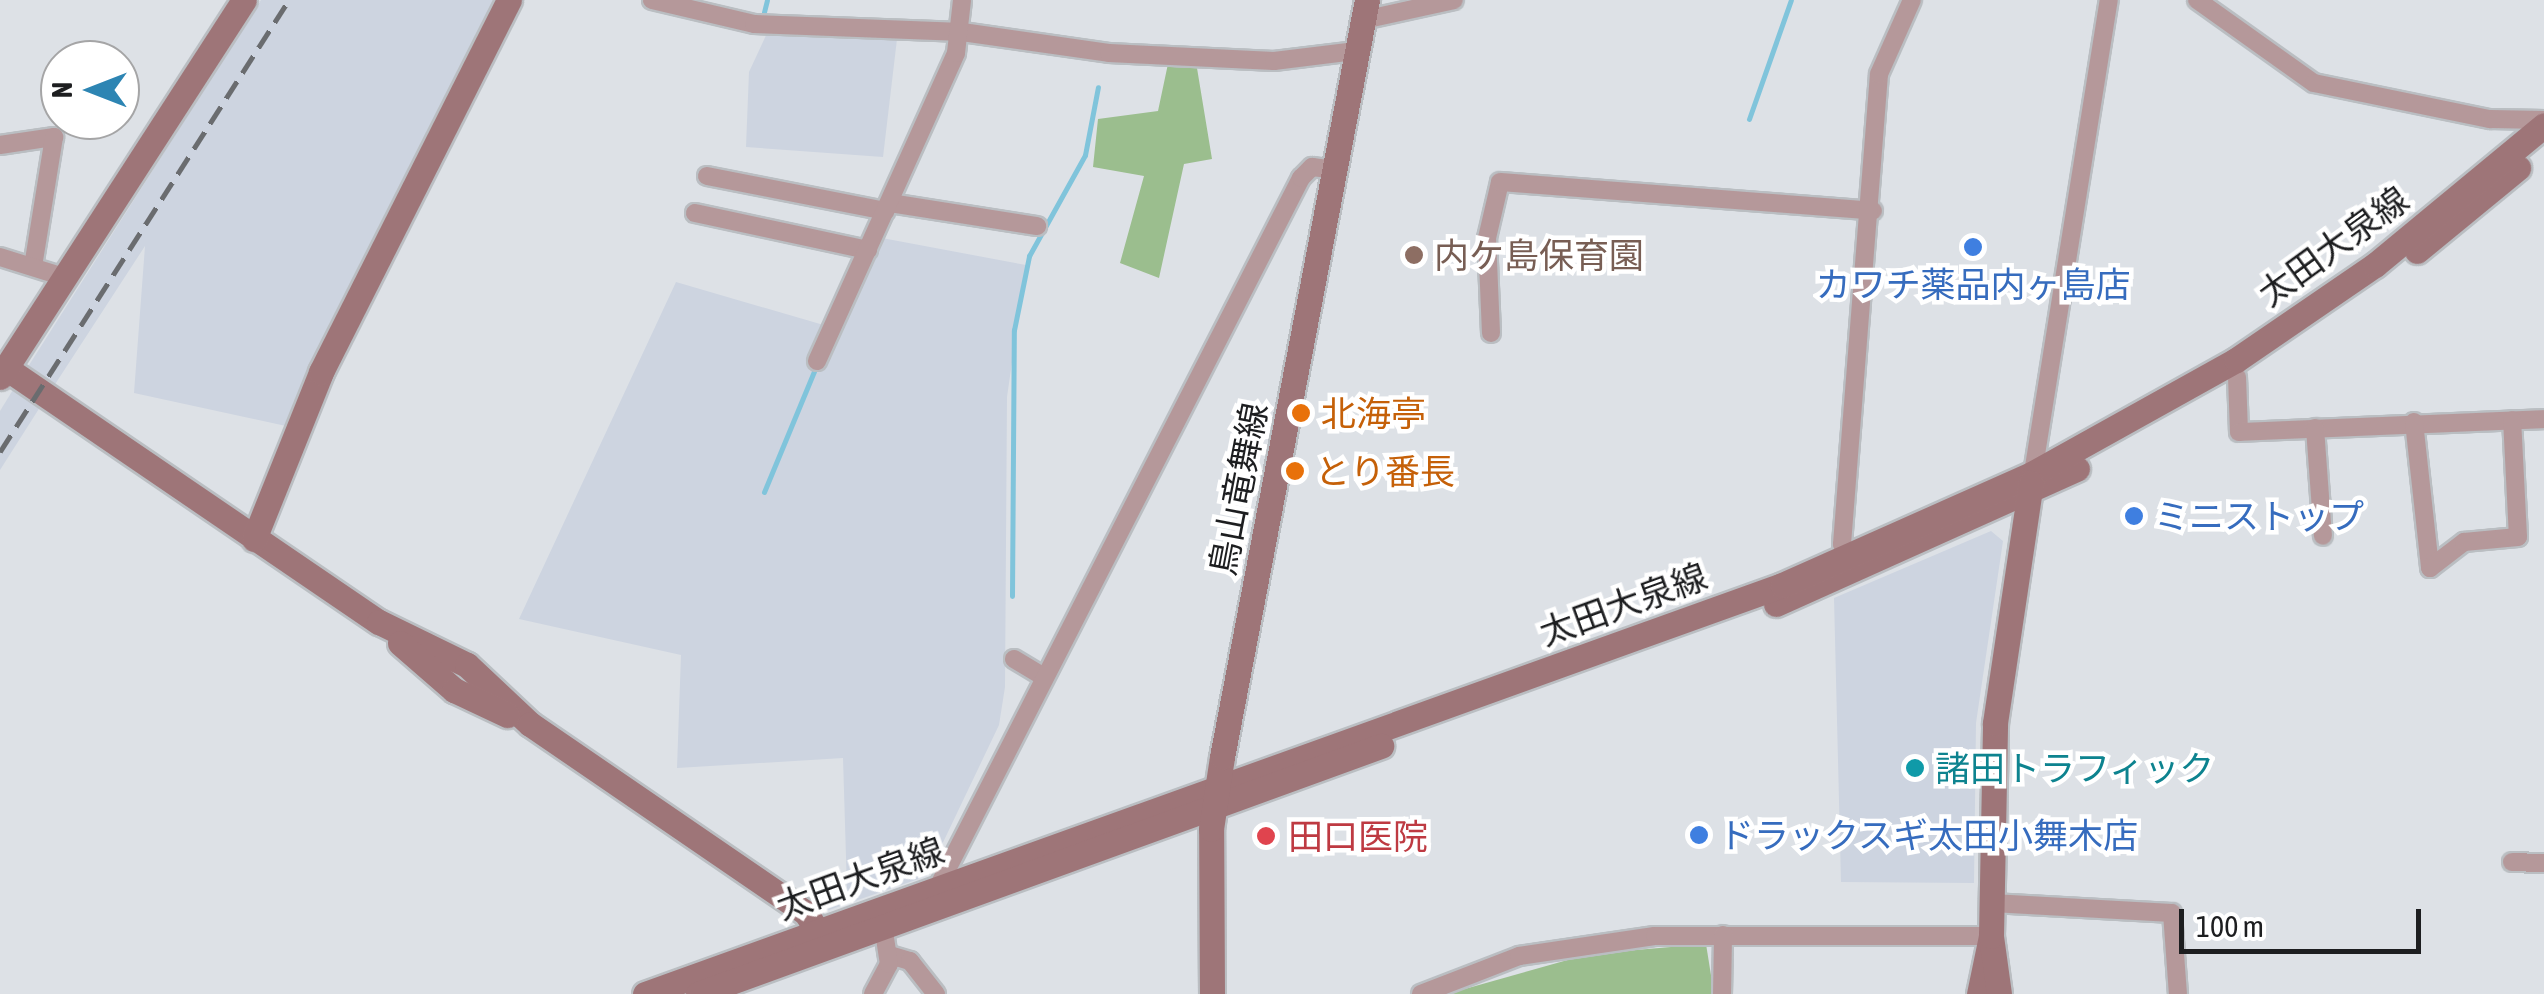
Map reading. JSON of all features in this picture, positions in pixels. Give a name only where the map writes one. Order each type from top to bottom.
[{"type":"main road","points":[[244,0],[3,372],[379,622],[466,665],[530,724],[823,938]]},
{"type":"main road","points":[[254,540],[308,400],[509,0]]},
{"type":"main road","name":"鳥山竜舞線","points":[[1212,994],[1216,797],[1365,10]]},
{"type":"main road","name":"太田大泉線","points":[[2031,485],[2267,339],[2374,265],[2544,122]]},
{"type":"main road","name":"太田大泉線","points":[[645,994],[881,918],[1849,566],[2031,485],[2237,377],[2377,282],[2544,145]]},
{"type":"main road","points":[[1979,994],[1992,904],[1995,723],[2031,485]]},
{"type":"main road","name":"太田大泉線","points":[[881,918],[938,887],[1216,797]]},
{"type":"main road","points":[[1990,936],[1999,994]]},
{"type":"main road","name":"太田大泉線","points":[[698,994],[823,938]]},
{"type":"street","points":[[652,0],[754,24],[962,32],[1223,60],[1356,50]]},
{"type":"street","points":[[817,361],[962,32],[962,0]]},
{"type":"street","points":[[1365,10],[1454,0]]},
{"type":"street","points":[[1849,566],[1879,74],[1912,0]]},
{"type":"street","points":[[2031,485],[2109,0]]},
{"type":"street","points":[[2198,0],[2314,83],[2490,120],[2544,122]]},
{"type":"street","points":[[0,145],[54,137],[34,261]]},
{"type":"street","points":[[938,887],[1042,676],[1301,178],[1312,167],[1336,170]]},
{"type":"street","points":[[706,176],[888,207],[1037,226]]},
{"type":"street","points":[[1491,333],[1486,238],[1500,182],[1873,212]]},
{"type":"street","points":[[695,213],[868,250]]},
{"type":"street","points":[[0,257],[34,261],[64,277]]},
{"type":"street","points":[[2237,377],[2240,432],[2544,419]]},
{"type":"street","points":[[2414,422],[2430,568],[2464,542],[2518,537],[2512,420]]},
{"type":"street","points":[[2315,428],[2322,536]]},
{"type":"street","points":[[1014,659],[1042,676]]},
{"type":"street","points":[[2512,862],[2544,863]]},
{"type":"street","points":[[1992,904],[2172,913],[2178,994]]},
{"type":"street","points":[[874,994],[890,955],[881,918]]},
{"type":"street","points":[[1722,994],[1723,935]]},
{"type":"street","points":[[1421,994],[1519,956],[1723,935],[1990,936]]},
{"type":"street","points":[[890,955],[910,962],[936,994]]},
{"type":"shaded area","points":[[261,0],[499,0],[286,426],[134,393],[145,246],[50,392],[24,373]]},
{"type":"shaded area","points":[[768,31],[897,39],[883,157],[746,147],[749,72]]},
{"type":"shaded area","points":[[882,238],[1026,265],[1007,397],[1005,687],[999,725],[927,876],[829,910],[820,903],[847,890],[843,758],[677,768],[681,655],[519,619],[676,282],[827,326],[809,366],[820,371]]},
{"type":"shaded area","points":[[16,385],[42,404],[0,470],[0,411]]},
{"type":"shaded area","points":[[1991,531],[2003,541],[1976,723],[1974,883],[1841,882],[1834,598]]},
{"type":"green space","points":[[1169,59],[1196,62],[1212,159],[1184,164],[1159,278],[1120,263],[1144,176],[1093,167],[1098,119],[1158,111]]},
{"type":"green space","points":[[1706,944],[1714,994],[1447,994],[1589,954]]},
{"type":"waterway","points":[[764,12],[767,0]]},
{"type":"waterway","points":[[1749,119],[1791,0]]},
{"type":"waterway","points":[[1012,596],[1014,330],[1029,256],[1085,155],[1098,87]]},
{"type":"waterway","points":[[764,492],[814,371]]},
{"type":"railway","points":[[0,452],[289,0]]},
{"type":"place","name":"カワチ薬品内ヶ島店","points":[[1973,247]]},
{"type":"place","name":"内ケ島保育園","points":[[1414,255]]},
{"type":"place","name":"北海亭","points":[[1301,413]]},
{"type":"place","name":"とり番長","points":[[1295,471]]},
{"type":"place","name":"ミニストップ","points":[[2134,516]]},
{"type":"place","name":"諸田トラフィック","points":[[1915,768]]},
{"type":"place","name":"ドラックスギ太田小舞木店","points":[[1699,835]]},
{"type":"place","name":"田口医院","points":[[1266,836]]}]
